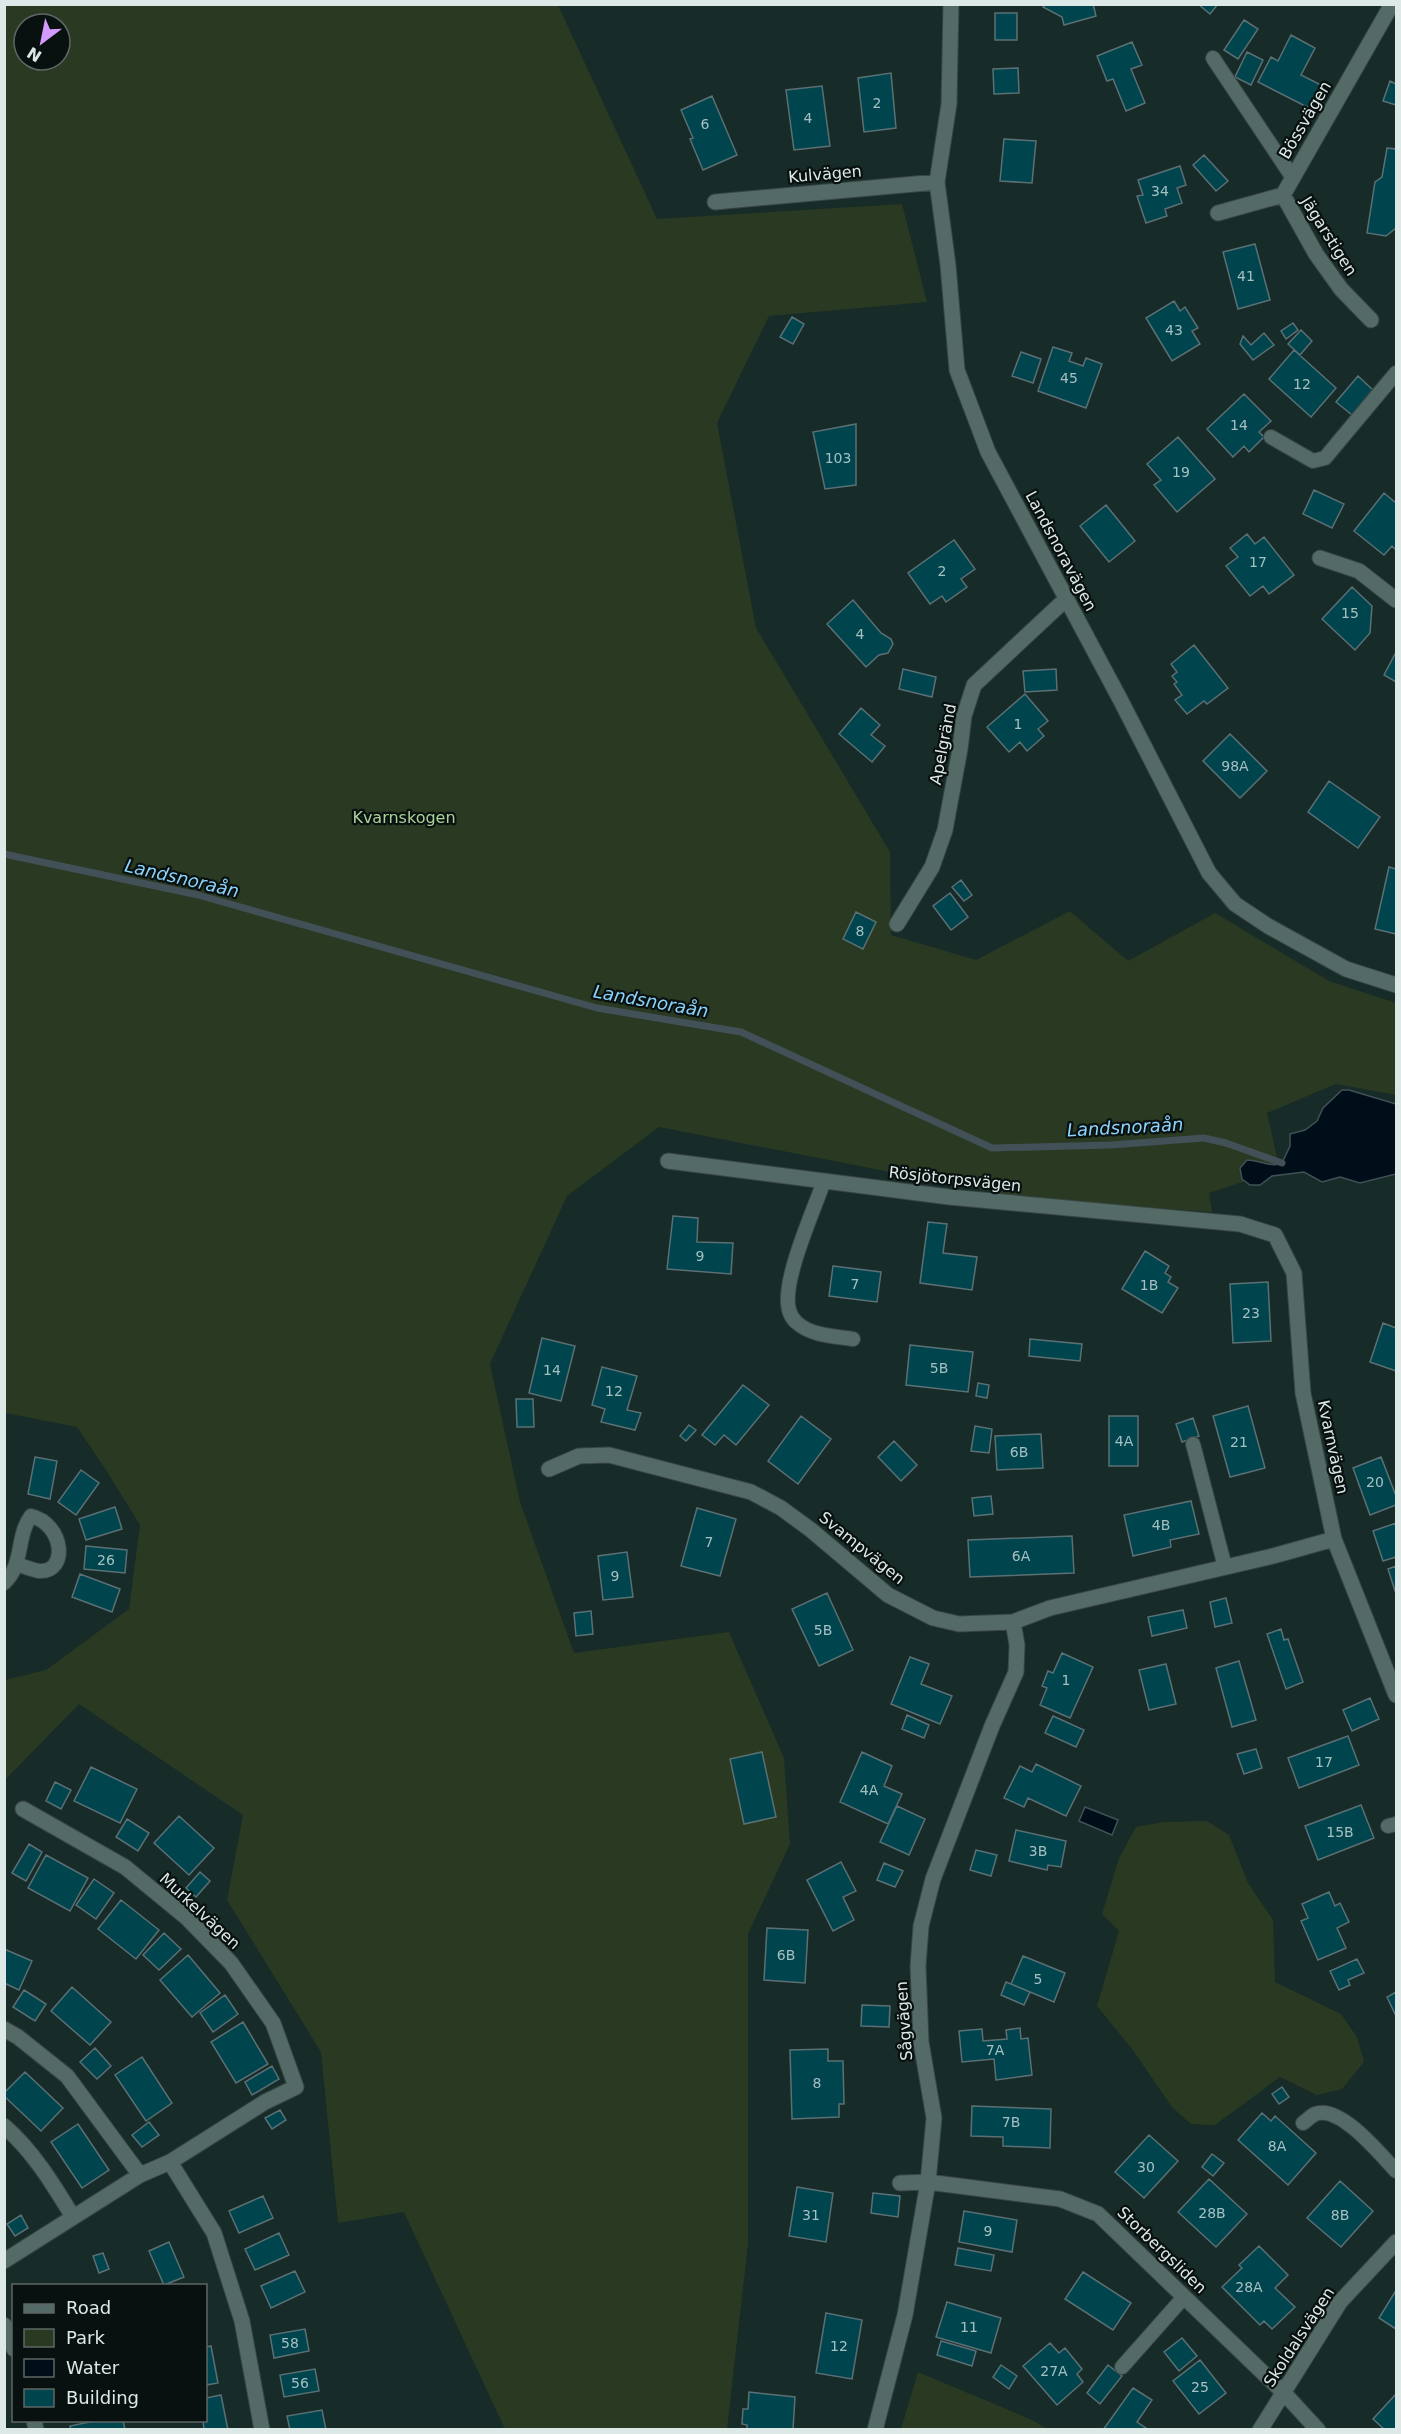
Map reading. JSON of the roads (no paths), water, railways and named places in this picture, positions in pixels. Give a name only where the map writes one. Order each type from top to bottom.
[{"type":"street","name":"Landsnoravägen","points":[[951,4],[949,104],[937,182],[948,265],[957,370],[988,453],[1209,873],[1235,904],[1268,926],[1346,969],[1396,985]]},
{"type":"street","name":"Bössvägen","points":[[1283,195],[1392,4]]},
{"type":"street","name":"Kulvägen","points":[[715,202],[937,182]]},
{"type":"street","points":[[1218,213],[1283,195]]},
{"type":"street","name":"Jägarstigen","points":[[1283,195],[1328,272],[1341,290],[1371,320]]},
{"type":"street","points":[[1320,558],[1359,571],[1396,600]]},
{"type":"street","name":"Apelgränd","points":[[897,924],[932,867],[945,830],[964,716],[974,685],[1066,599]]},
{"type":"street","name":"Rösjötorpsvägen","points":[[668,1161],[994,1202],[1240,1224]]},
{"type":"street","name":"Kvarnvägen","points":[[1240,1224],[1275,1235],[1294,1273],[1303,1393],[1334,1539],[1396,1695]]},
{"type":"street","name":"Svampvägen","points":[[549,1469],[579,1456],[609,1455],[751,1492],[781,1508],[830,1545],[888,1595],[933,1618],[959,1624],[1013,1622],[1050,1608],[1334,1539]]},
{"type":"street","name":"Sågvägen","points":[[875,2430],[905,2315],[928,2182],[934,2118],[921,2042],[918,1966],[921,1926],[933,1879],[1016,1672],[1017,1645],[1013,1622]]},
{"type":"street","name":"Murkelvägen","points":[[4,2261],[140,2175],[170,2162],[266,2102],[296,2087],[273,2023],[231,1964],[187,1918],[125,1867],[23,1809]]},
{"type":"street","points":[[4,2029],[18,2037],[67,2076],[140,2175]]},
{"type":"street","points":[[4,2126],[21,2140],[73,2217]]},
{"type":"street","points":[[170,2162],[214,2233],[242,2321],[262,2430]]},
{"type":"street","name":"Storbergsliden","points":[[900,2182],[928,2182],[1060,2199],[1098,2214],[1284,2393],[1318,2430]]},
{"type":"street","name":"Skoldalsvägen","points":[[1260,2430],[1340,2302],[1396,2242]]},
{"type":"street","points":[[4,2325],[12,2344]]},
{"type":"lane","points":[[1213,58],[1293,178]]},
{"type":"lane","points":[[1271,437],[1313,461],[1325,458],[1396,373]]},
{"type":"lane","points":[[824,1181],[794,1266],[788,1298],[789,1312],[797,1323],[810,1332],[853,1339]]},
{"type":"lane","points":[[1193,1444],[1225,1567]]},
{"type":"lane","points":[[4,1583],[16,1564]]},
{"type":"lane","points":[[1303,2123],[1316,2114],[1328,2114],[1354,2128],[1396,2171]]},
{"type":"lane","points":[[1122,2367],[1184,2297]]},
{"type":"water","points":[[1342,1090],[1396,1104],[1396,1174],[1360,1183],[1340,1177],[1322,1182],[1304,1172],[1272,1176],[1260,1185],[1250,1185],[1242,1179],[1240,1168],[1247,1160],[1274,1165],[1282,1163],[1290,1146],[1290,1134],[1305,1130],[1317,1121],[1323,1108]]},
{"type":"water","points":[[1085,1807],[1118,1820],[1112,1835],[1079,1821]]},
{"type":"waterway","name":"Landsnoraån","points":[[4,854],[198,895],[597,1008],[741,1032],[992,1148],[1111,1145],[1204,1138],[1226,1143],[1282,1163]]},
{"type":"park label","name":"Kvarnskogen","points":[[404,817]]}]
